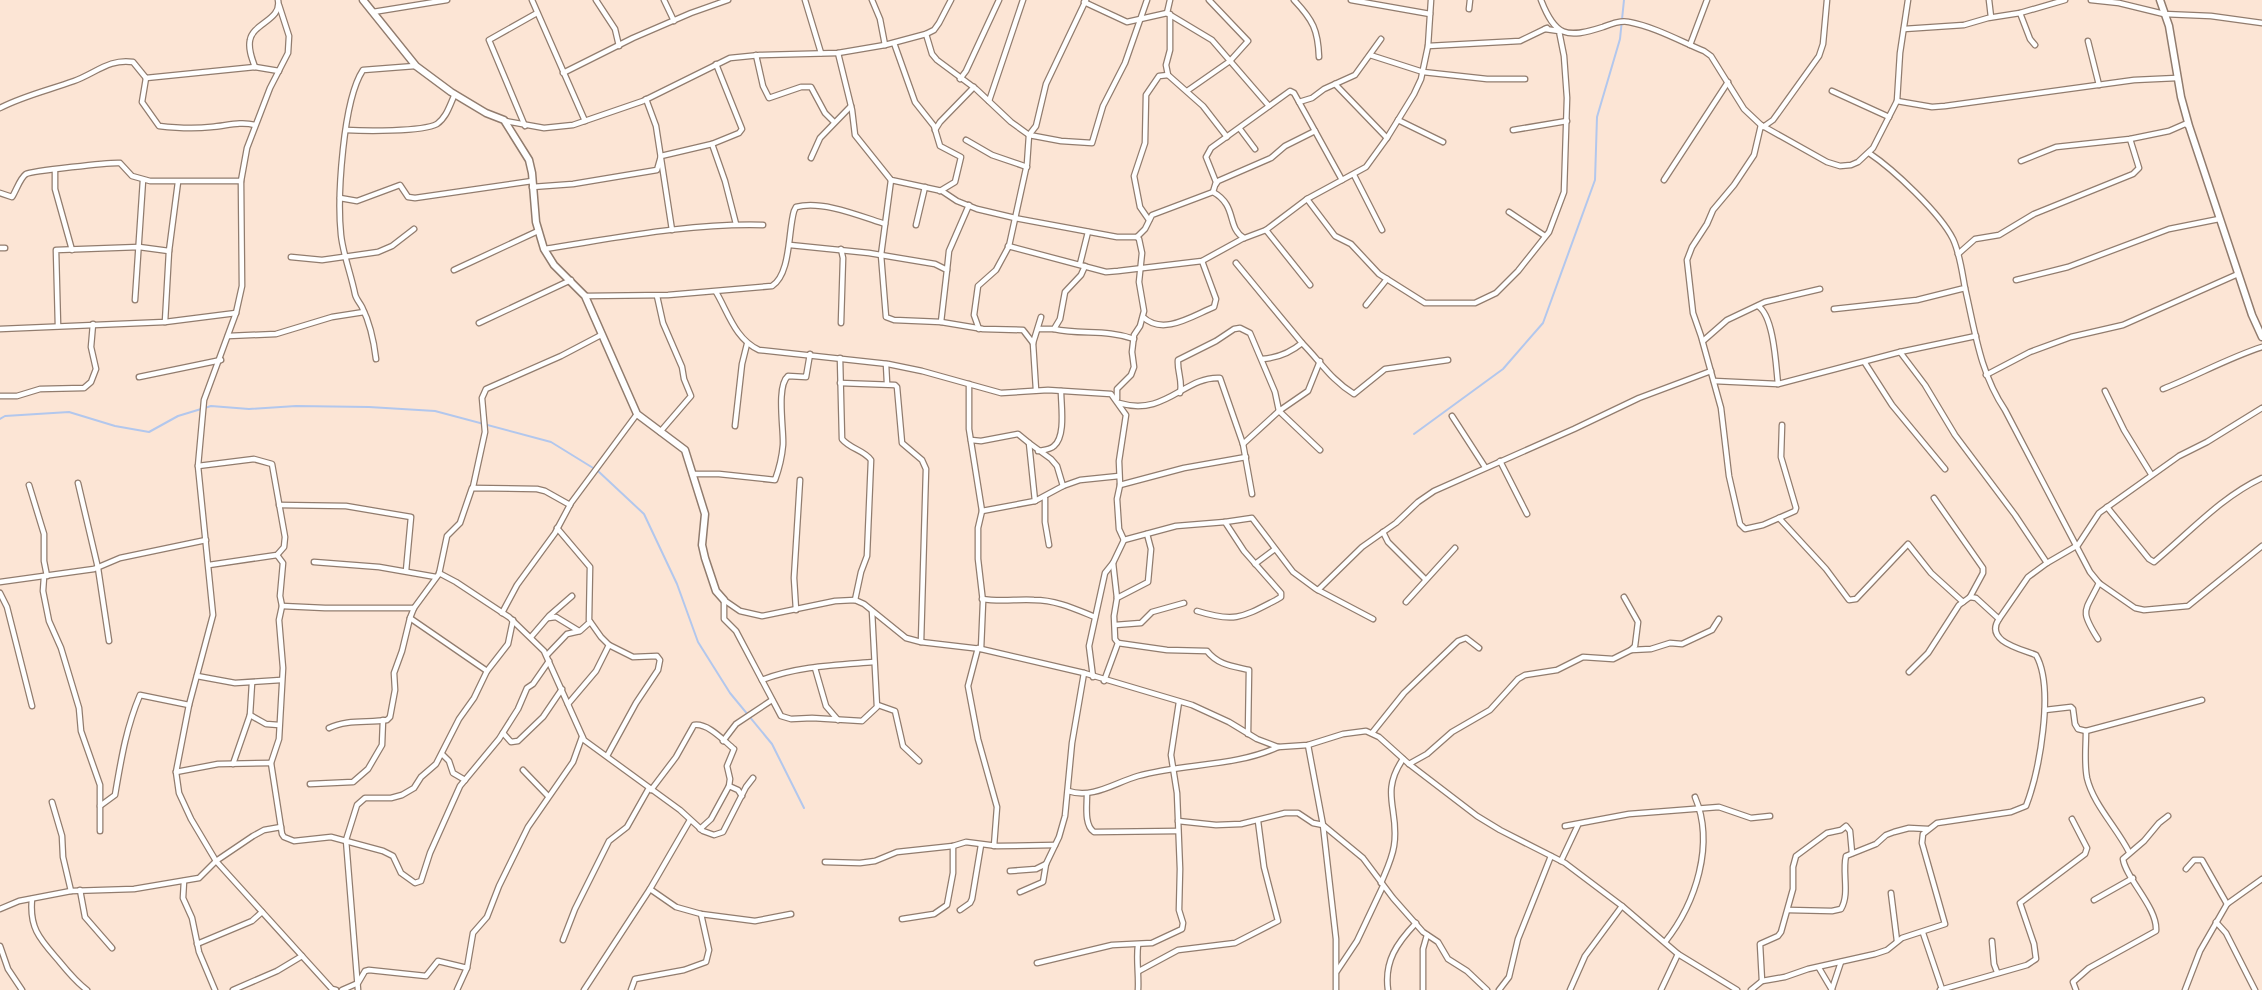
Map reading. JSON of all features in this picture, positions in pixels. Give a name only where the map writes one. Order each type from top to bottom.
[{"type":"street","points":[[363,0],[416,66],[455,94],[486,113],[504,120],[525,126],[556,128],[585,121],[646,99],[716,64],[735,57],[838,53],[886,45],[926,34],[934,30],[951,0]]},
{"type":"street","points":[[373,12],[421,2],[447,0]]},
{"type":"street","points":[[532,0],[585,121]]},
{"type":"street","points":[[596,0],[616,29],[619,46]]},
{"type":"street","points":[[664,0],[674,21]]},
{"type":"street","points":[[563,73],[719,1],[728,0]]},
{"type":"street","points":[[805,0],[821,53]]},
{"type":"street","points":[[872,0],[880,19],[886,45]]},
{"type":"street","points":[[960,78],[966,71],[999,0]]},
{"type":"street","points":[[988,101],[1023,0]]},
{"type":"street","points":[[926,34],[932,54],[1029,134],[1084,144],[1093,142],[1103,106],[1125,63],[1147,0]]},
{"type":"street","points":[[1170,0],[1168,14],[1170,50],[1166,65],[1168,75],[1202,106],[1227,138]]},
{"type":"street","points":[[1187,91],[1230,61],[1248,40],[1209,0]]},
{"type":"street","points":[[1294,0],[1315,28],[1319,37],[1319,57]]},
{"type":"street","points":[[1351,0],[1430,14]]},
{"type":"street","points":[[1008,246],[1106,272],[1202,261],[1244,238],[1266,230],[1307,200],[1354,175],[1366,166],[1387,138],[1414,94],[1423,72],[1428,46],[1431,0]]},
{"type":"street","points":[[1469,9],[1470,0]]},
{"type":"street","points":[[1307,200],[1335,236],[1351,244],[1372,268],[1425,302],[1475,303],[1501,290],[1545,236],[1555,219],[1564,192],[1566,121],[1564,56],[1559,31],[1551,23],[1541,0]]},
{"type":"street","points":[[1690,45],[1708,0]]},
{"type":"street","points":[[1782,425],[1781,457],[1796,508],[1795,512],[1763,525],[1744,529],[1740,524],[1728,469],[1721,408],[1703,341],[1691,306],[1687,271],[1688,254],[1714,210],[1748,166],[1754,155],[1762,126],[1773,120],[1819,56],[1823,44],[1827,0]]},
{"type":"street","points":[[1545,29],[1583,33],[1618,22],[1628,22],[1645,26],[1690,45],[1711,56],[1744,109],[1762,126],[1840,166],[1855,164],[1868,153],[1897,100],[1900,53],[1908,0]]},
{"type":"street","points":[[1989,0],[1991,17]]},
{"type":"street","points":[[1904,29],[1961,25],[1991,17],[2020,13],[2065,0]]},
{"type":"street","points":[[2091,0],[2119,3],[2164,14],[2211,16],[2262,23]]},
{"type":"street","points":[[2160,0],[2169,26],[2177,78],[2189,126],[2252,315],[2262,337]]},
{"type":"street","points":[[978,329],[974,315],[978,286],[996,270],[1008,246],[1027,166],[1029,134],[1036,126],[1046,84],[1085,1],[1126,22],[1168,14],[1212,40],[1269,106]]},
{"type":"street","points":[[255,67],[250,38],[253,33],[274,15],[278,3]]},
{"type":"street","points":[[278,3],[289,36],[288,54],[255,125],[247,148],[241,182],[242,277],[236,313],[204,400],[198,466],[213,615],[189,706],[176,772],[179,793],[216,861],[334,990]]},
{"type":"street","points":[[525,126],[489,40],[537,13]]},
{"type":"street","points":[[2020,13],[2030,39],[2035,46]]},
{"type":"street","points":[[1428,46],[1520,41],[1545,29],[1551,23]]},
{"type":"street","points":[[1299,102],[1312,98],[1324,89],[1355,75],[1381,38]]},
{"type":"street","points":[[2088,41],[2099,86]]},
{"type":"street","points":[[894,42],[915,102],[935,130],[940,146],[960,157],[955,182],[940,191]]},
{"type":"street","points":[[820,45],[831,53]]},
{"type":"street","points":[[838,53],[851,106],[855,135],[891,180],[940,191],[969,205],[1015,218],[1117,237],[1139,237]]},
{"type":"street","points":[[756,55],[763,86],[769,98],[801,88],[811,88],[825,113],[834,122]]},
{"type":"street","points":[[1370,55],[1423,72],[1487,79],[1526,79]]},
{"type":"street","points":[[0,108],[77,80],[103,66],[119,61],[132,62],[146,78]]},
{"type":"street","points":[[661,156],[712,144],[739,133],[742,129],[716,64]]},
{"type":"street","points":[[376,359],[374,344],[364,312],[355,296],[341,234],[340,170],[356,84],[363,70],[416,66]]},
{"type":"street","points":[[146,78],[255,67],[279,71]]},
{"type":"street","points":[[1149,220],[1140,207],[1134,176],[1145,143],[1146,96],[1159,76],[1168,75]]},
{"type":"street","points":[[146,78],[142,102],[159,126],[177,128],[247,123],[255,125]]},
{"type":"street","points":[[1897,100],[1932,107],[2134,80],[2177,78]]},
{"type":"street","points":[[1664,180],[1728,82]]},
{"type":"street","points":[[1335,84],[1387,138]]},
{"type":"street","points":[[935,130],[940,122],[974,87]]},
{"type":"street","points":[[1214,190],[1216,182],[1206,154],[1211,148],[1240,129],[1290,91],[1294,93],[1342,180]]},
{"type":"street","points":[[1832,91],[1889,117]]},
{"type":"street","points":[[346,130],[378,132],[431,126],[444,117],[455,94]]},
{"type":"street","points":[[646,99],[656,126],[672,230]]},
{"type":"street","points":[[810,158],[820,138],[851,106]]},
{"type":"street","points":[[504,120],[528,160],[538,231],[544,249],[554,265],[585,296],[637,414],[685,450],[705,514],[702,545],[705,558],[716,591],[724,600],[740,611],[762,616],[835,601],[855,600],[906,638],[920,642],[979,648],[1084,673],[1179,702],[1229,722],[1248,734],[1278,747]]},
{"type":"street","points":[[1398,120],[1443,142]]},
{"type":"street","points":[[1513,130],[1527,126],[1566,121]]},
{"type":"street","points":[[2021,161],[2056,147],[2130,139],[2169,131],[2185,124],[2189,126]]},
{"type":"street","points":[[1240,129],[1255,149]]},
{"type":"street","points":[[1119,403],[1116,395],[1117,389],[1131,375],[1134,367],[1134,339],[1143,317],[1144,302],[1138,282],[1142,268],[1139,237],[1149,220],[1156,213],[1214,190],[1218,181],[1271,158],[1285,146],[1315,131]]},
{"type":"street","points":[[1958,254],[1976,239],[1999,235],[2034,214],[2133,174],[2139,168],[2130,139]]},
{"type":"street","points":[[966,140],[992,155],[1027,166]]},
{"type":"street","points":[[712,144],[726,181],[738,224]]},
{"type":"street","points":[[1868,153],[1903,182],[1942,222],[1953,240],[1958,254],[1986,375],[2078,545],[2090,572],[2099,583],[2135,608],[2144,610],[2188,606],[2262,546]]},
{"type":"street","points":[[340,198],[357,201],[400,185],[408,197],[415,198],[532,184],[573,184],[657,170],[661,156]]},
{"type":"street","points":[[0,193],[12,197],[23,176],[30,172],[118,162],[132,176],[143,180],[241,182]]},
{"type":"street","points":[[55,170],[55,189],[72,250]]},
{"type":"street","points":[[1354,175],[1382,230]]},
{"type":"street","points":[[134,300],[143,180]]},
{"type":"street","points":[[891,180],[881,255],[886,317],[894,320],[941,322],[978,329],[1023,330],[1033,344]]},
{"type":"street","points":[[165,322],[169,251],[178,182]]},
{"type":"street","points":[[916,224],[925,187]]},
{"type":"street","points":[[1214,190],[1227,202],[1237,234],[1244,238]]},
{"type":"street","points":[[585,296],[657,296],[772,286],[779,280],[790,245],[794,211],[796,207],[802,205],[836,209],[885,224]]},
{"type":"street","points":[[941,322],[949,251],[969,205]]},
{"type":"street","points":[[1509,212],[1545,236]]},
{"type":"street","points":[[2016,280],[2068,267],[2169,229],[2219,219]]},
{"type":"street","points":[[544,249],[672,230],[738,224],[763,225]]},
{"type":"street","points":[[291,257],[322,260],[378,252],[392,246],[414,229]]},
{"type":"street","points":[[1266,230],[1310,285]]},
{"type":"street","points":[[454,270],[538,231]]},
{"type":"street","points":[[1054,329],[1060,318],[1065,292],[1081,275],[1088,232]]},
{"type":"street","points":[[790,245],[841,249],[881,255],[935,264],[947,270]]},
{"type":"street","points":[[58,326],[54,252],[60,248],[72,250],[139,247],[169,251]]},
{"type":"street","points":[[841,249],[843,258],[841,323]]},
{"type":"street","points":[[1143,317],[1149,324],[1165,326],[1214,307],[1216,299],[1202,261]]},
{"type":"street","points":[[1236,263],[1302,343],[1320,361],[1331,378],[1354,394],[1384,369],[1448,360]]},
{"type":"street","points":[[1986,375],[2030,352],[2071,338],[2123,325],[2238,274]]},
{"type":"street","points":[[1366,305],[1387,279]]},
{"type":"street","points":[[479,323],[571,280]]},
{"type":"street","points":[[1834,309],[1917,300],[1965,288]]},
{"type":"street","points":[[1703,341],[1726,320],[1771,300],[1820,290]]},
{"type":"street","points":[[716,292],[747,344],[759,350],[810,354],[886,364],[922,371],[1002,393],[1036,390],[1111,394],[1125,410],[1127,423],[1119,461],[1120,486],[1117,513],[1119,529],[1124,540],[1113,564],[1105,573],[1095,617],[1089,646],[1093,677]]},
{"type":"street","points":[[657,296],[663,323],[682,367],[684,379],[691,396],[660,432]]},
{"type":"street","points":[[1758,306],[1765,315],[1774,346],[1778,384]]},
{"type":"street","points":[[228,336],[276,334],[332,317],[364,312]]},
{"type":"street","points":[[0,329],[165,322],[236,313]]},
{"type":"street","points":[[1036,390],[1033,344],[1041,317]]},
{"type":"street","points":[[0,396],[17,396],[40,389],[84,388],[91,382],[96,369],[91,347],[93,324]]},
{"type":"street","points":[[1180,393],[1182,384],[1178,360],[1216,341],[1227,332],[1240,328],[1250,333],[1275,392],[1279,411],[1320,450]]},
{"type":"street","points":[[1038,330],[1112,332],[1134,339]]},
{"type":"street","points":[[329,728],[338,724],[383,720],[390,717],[395,690],[394,673],[402,651],[410,618],[414,608],[438,575],[447,536],[460,523],[474,487],[485,432],[482,398],[486,389],[561,356],[601,335]]},
{"type":"street","points":[[1714,381],[1778,384],[1864,363],[1900,352],[1976,336]]},
{"type":"street","points":[[1262,359],[1275,358],[1293,350],[1302,343]]},
{"type":"street","points":[[735,426],[742,364],[747,344]]},
{"type":"street","points":[[2163,389],[2224,361],[2262,347]]},
{"type":"street","points":[[1900,352],[1925,385],[1960,442],[2015,515],[2046,563]]},
{"type":"street","points":[[692,474],[719,474],[775,480],[783,444],[781,411],[784,381],[788,376],[806,377],[810,354]]},
{"type":"street","points":[[840,358],[842,439],[848,446],[867,454],[871,460],[867,556],[861,572],[855,600]]},
{"type":"street","points":[[139,377],[220,360]]},
{"type":"street","points":[[1243,444],[1279,411],[1308,391],[1320,361]]},
{"type":"street","points":[[1864,363],[1892,405],[1945,469]]},
{"type":"street","points":[[886,364],[887,383]]},
{"type":"street","points":[[1318,590],[1362,547],[1434,491],[1485,467],[1574,430],[1639,398],[1711,371]]},
{"type":"street","points":[[1119,403],[1134,407],[1144,407],[1208,380],[1220,378],[1243,444],[1252,494]]},
{"type":"street","points":[[840,383],[887,383],[897,387],[902,443],[922,460],[926,469],[920,642]]},
{"type":"street","points":[[968,384],[971,440],[982,511],[978,528],[979,588],[982,599],[979,648],[968,686],[976,730],[997,807],[994,846]]},
{"type":"street","points":[[2104,390],[2124,430],[2151,474]]},
{"type":"street","points":[[1038,451],[1050,448],[1057,443],[1061,428],[1061,391]]},
{"type":"street","points":[[1751,990],[1762,981],[1786,977],[1887,950],[1897,941],[1945,924],[1922,844],[1922,834],[1936,823],[2011,812],[2026,806],[2039,756],[2045,710],[2039,660],[2036,655],[2000,641],[1995,632],[1995,624],[1998,619],[2028,578],[2046,563],[2078,545],[2093,521],[2107,507],[2151,474],[2262,408]]},
{"type":"street","points":[[502,612],[517,585],[557,528],[570,505],[637,414]]},
{"type":"street","points":[[1452,416],[1485,467]]},
{"type":"street","points":[[971,440],[981,441],[1018,434],[1051,459],[1057,466],[1063,486]]},
{"type":"street","points":[[1029,443],[1036,501]]},
{"type":"street","points":[[1120,486],[1184,468],[1246,457]]},
{"type":"street","points":[[198,466],[254,459],[266,461],[274,467],[278,505],[285,542],[277,555]]},
{"type":"street","points":[[1500,461],[1527,514]]},
{"type":"street","points":[[982,511],[1036,501],[1063,486],[1080,480],[1119,476]]},
{"type":"street","points":[[2107,507],[2149,559],[2154,562],[2207,515],[2250,483],[2262,478]]},
{"type":"street","points":[[796,610],[794,578],[800,480]]},
{"type":"street","points":[[78,483],[98,568],[109,641]]},
{"type":"street","points":[[29,485],[42,524],[45,576],[43,591],[49,621],[61,648],[79,708],[81,731],[100,785],[100,831]]},
{"type":"street","points":[[474,487],[504,490],[537,489],[545,491],[570,505]]},
{"type":"street","points":[[1044,498],[1048,545]]},
{"type":"street","points":[[1910,672],[1928,653],[1963,602],[1970,597],[1983,573],[1983,568],[1934,498]]},
{"type":"street","points":[[278,505],[346,506],[411,516],[406,571]]},
{"type":"street","points":[[1124,540],[1176,526],[1252,518],[1293,572],[1318,590],[1373,619]]},
{"type":"street","points":[[1779,518],[1826,569],[1849,600],[1856,599],[1908,544],[1931,573],[1963,602]]},
{"type":"street","points":[[1197,611],[1217,617],[1240,617],[1281,597],[1279,589],[1255,564],[1225,522]]},
{"type":"street","points":[[557,528],[590,567],[590,622],[609,645],[633,657],[657,656],[661,664],[607,756]]},
{"type":"street","points":[[1383,532],[1388,542],[1425,579]]},
{"type":"street","points":[[1117,598],[1148,582],[1151,549],[1147,534]]},
{"type":"street","points":[[0,582],[98,568],[120,558],[206,540]]},
{"type":"street","points":[[1406,602],[1425,579],[1456,548]]},
{"type":"street","points":[[1255,564],[1275,549]]},
{"type":"street","points":[[209,565],[277,555]]},
{"type":"street","points":[[277,555],[283,563],[280,596],[282,606],[279,620],[283,668],[279,739],[271,763],[284,837],[294,841],[332,837],[346,840],[393,856],[401,872],[415,883],[420,881],[444,820],[465,780],[503,733],[518,709],[524,694],[550,661]]},
{"type":"street","points":[[314,562],[328,561],[350,566],[379,567],[438,575],[456,582],[502,612],[531,637],[547,655],[582,737],[686,814],[700,829],[714,835],[723,832],[753,778]]},
{"type":"street","points":[[1113,564],[1117,598],[1114,625],[1115,639],[1118,643]]},
{"type":"street","points":[[2098,639],[2085,619],[2085,612],[2099,583]]},
{"type":"street","points":[[0,593],[7,606],[32,706]]},
{"type":"street","points":[[531,637],[547,618],[572,596]]},
{"type":"street","points":[[1409,764],[1427,754],[1452,732],[1490,710],[1518,679],[1525,675],[1557,670],[1583,657],[1614,659],[1631,650],[1635,646],[1638,622],[1624,597]]},
{"type":"street","points":[[1970,597],[1976,598],[1998,619]]},
{"type":"street","points":[[982,599],[1000,601],[1035,600],[1072,606],[1095,617]]},
{"type":"street","points":[[724,600],[724,619],[736,631],[781,716],[790,719],[812,718],[862,722],[878,705],[872,611]]},
{"type":"street","points":[[1114,625],[1141,623],[1152,612],[1184,603]]},
{"type":"street","points":[[282,606],[414,608]]},
{"type":"street","points":[[547,618],[556,616],[579,631]]},
{"type":"street","points":[[410,618],[487,670]]},
{"type":"street","points":[[1631,650],[1651,649],[1670,643],[1682,644],[1712,630],[1719,619]]},
{"type":"street","points":[[358,990],[346,840],[361,800],[391,798],[402,795],[414,788],[443,755],[457,723],[474,698],[487,670],[508,644],[513,620]]},
{"type":"street","points":[[547,655],[567,634],[579,631],[590,622]]},
{"type":"street","points":[[1372,734],[1404,693],[1458,642],[1466,638],[1479,648]]},
{"type":"street","points":[[1104,680],[1118,643]]},
{"type":"street","points":[[1118,643],[1167,650],[1207,651],[1212,658],[1227,666],[1249,670],[1248,734]]},
{"type":"street","points":[[568,704],[596,671],[609,645]]},
{"type":"street","points":[[762,680],[845,662],[874,662]]},
{"type":"street","points":[[815,668],[826,706],[838,720]]},
{"type":"street","points":[[1020,892],[1043,882],[1046,864],[1056,845],[1065,816],[1072,743],[1084,673]]},
{"type":"street","points":[[197,676],[228,682],[252,683],[281,680]]},
{"type":"street","points":[[233,764],[250,716],[252,683]]},
{"type":"street","points":[[503,733],[511,742],[518,741],[543,717],[562,690]]},
{"type":"street","points":[[100,806],[115,795],[121,751],[129,720],[140,695],[189,706]]},
{"type":"street","points":[[723,740],[736,724],[772,700]]},
{"type":"street","points":[[2045,710],[2073,708],[2074,724],[2078,729],[2086,731],[2202,700]]},
{"type":"street","points":[[1037,963],[1112,945],[1138,945],[1162,940],[1179,932],[1183,926],[1179,910],[1178,821],[1171,755],[1179,702]]},
{"type":"street","points":[[878,705],[895,712],[903,746],[919,762]]},
{"type":"street","points":[[250,716],[266,724],[279,725]]},
{"type":"street","points":[[310,784],[353,782],[368,769],[382,745],[383,720]]},
{"type":"street","points":[[564,940],[576,909],[609,841],[627,827],[650,789],[676,757],[694,725],[703,726],[734,750],[727,766],[730,779],[729,786],[711,819],[700,829]]},
{"type":"street","points":[[1068,791],[1087,794],[1142,775],[1246,756],[1278,747],[1308,745],[1361,731],[1372,734],[1477,816],[1561,861],[1622,906],[1678,954],[1737,990]]},
{"type":"street","points":[[2086,731],[2087,778],[2104,813],[2115,825],[2129,852]]},
{"type":"street","points":[[457,990],[467,968],[473,933],[487,917],[519,844],[548,796],[573,762],[582,737]]},
{"type":"street","points":[[1308,745],[1323,825],[1336,939],[1336,990]]},
{"type":"street","points":[[443,755],[449,761],[453,773],[465,780]]},
{"type":"street","points":[[1337,972],[1357,941],[1382,885],[1395,845],[1390,788],[1394,773],[1403,759]]},
{"type":"street","points":[[176,772],[218,764],[271,763]]},
{"type":"street","points":[[523,770],[548,796]]},
{"type":"street","points":[[729,786],[738,790],[742,796]]},
{"type":"street","points":[[1087,794],[1088,821],[1090,829],[1094,832],[1178,831]]},
{"type":"street","points":[[1665,942],[1678,926],[1697,882],[1705,832],[1700,809],[1695,797]]},
{"type":"street","points":[[52,802],[62,836],[63,858],[71,890]]},
{"type":"street","points":[[1564,826],[1630,814],[1720,807],[1751,818],[1770,816]]},
{"type":"street","points":[[1178,821],[1216,825],[1258,821],[1285,813],[1298,813],[1314,823],[1323,825],[1362,858],[1382,885],[1416,923],[1427,935],[1438,942],[1448,959],[1467,971],[1487,990]]},
{"type":"street","points":[[2076,990],[2073,982],[2089,968],[2156,931],[2155,924],[2133,878],[2123,862],[2129,852],[2168,816]]},
{"type":"street","points":[[1923,932],[1941,990],[1997,972],[2027,965],[2036,959],[2034,944],[2020,903],[2085,854],[2087,848],[2072,819]]},
{"type":"street","points":[[584,990],[650,889],[690,820]]},
{"type":"street","points":[[1139,971],[1178,950],[1235,943],[1278,920],[1264,867],[1258,821]]},
{"type":"street","points":[[1561,861],[1578,824]]},
{"type":"street","points":[[0,909],[71,890],[134,889],[184,881],[203,875],[216,861],[258,833],[281,826]]},
{"type":"street","points":[[1762,981],[1760,944],[1778,936],[1788,910],[1793,889],[1793,866],[1796,856],[1809,849],[1820,838],[1846,826],[1850,831],[1852,853]]},
{"type":"street","points":[[1788,910],[1832,911],[1841,909],[1845,903],[1844,865],[1846,856],[1876,844],[1894,832],[1909,828],[1928,828]]},
{"type":"street","points":[[825,862],[860,863],[875,861],[897,852],[953,846],[966,842],[994,846],[1056,845]]},
{"type":"street","points":[[960,910],[972,899],[981,844]]},
{"type":"street","points":[[902,919],[934,914],[947,905],[953,873],[953,846]]},
{"type":"street","points":[[1500,990],[1509,977],[1518,938],[1551,856]]},
{"type":"street","points":[[2186,868],[2194,860],[2202,860],[2227,904]]},
{"type":"street","points":[[1010,871],[1036,869],[1046,864]]},
{"type":"street","points":[[2094,900],[2133,878]]},
{"type":"street","points":[[2185,990],[2200,952],[2227,904],[2262,879]]},
{"type":"street","points":[[184,881],[183,898],[192,918],[198,944],[215,990]]},
{"type":"street","points":[[650,889],[676,907],[701,914],[755,921],[791,914]]},
{"type":"street","points":[[80,890],[85,918],[112,948]]},
{"type":"street","points":[[1891,893],[1897,941]]},
{"type":"street","points":[[32,899],[31,914],[38,937],[70,975],[87,990]]},
{"type":"street","points":[[1570,990],[1585,956],[1622,906]]},
{"type":"street","points":[[198,944],[252,921],[262,912]]},
{"type":"street","points":[[631,990],[635,979],[684,970],[706,962],[710,950],[701,914]]},
{"type":"street","points":[[2216,922],[2226,933],[2255,990]]},
{"type":"street","points":[[1388,990],[1388,966],[1392,953],[1401,939],[1416,923]]},
{"type":"street","points":[[1423,990],[1424,949],[1427,935]]},
{"type":"street","points":[[1992,941],[1994,964],[1997,972]]},
{"type":"street","points":[[1138,945],[1136,959],[1139,971],[1138,990]]},
{"type":"street","points":[[0,946],[8,969],[22,990]]},
{"type":"street","points":[[1661,990],[1678,954]]},
{"type":"street","points":[[233,990],[277,971],[302,956]]},
{"type":"street","points":[[342,990],[358,983],[365,971],[369,970],[426,976],[438,961],[467,968]]},
{"type":"street","points":[[1832,989],[1841,962]]},
{"type":"street","points":[[1818,968],[1832,989]]},
{"type":"street","points":[[1723,990],[1726,984]]},
{"type":"waterway","points":[[1414,434],[1503,369],[1543,323],[1595,180],[1597,117],[1620,39],[1624,0]]},
{"type":"waterway","points":[[0,419],[5,416],[69,412],[115,426],[149,432],[178,416],[211,406],[249,409],[296,406],[369,407],[435,411],[551,442],[598,471],[644,514],[677,584],[698,642],[730,693],[772,744],[804,808]]}]
